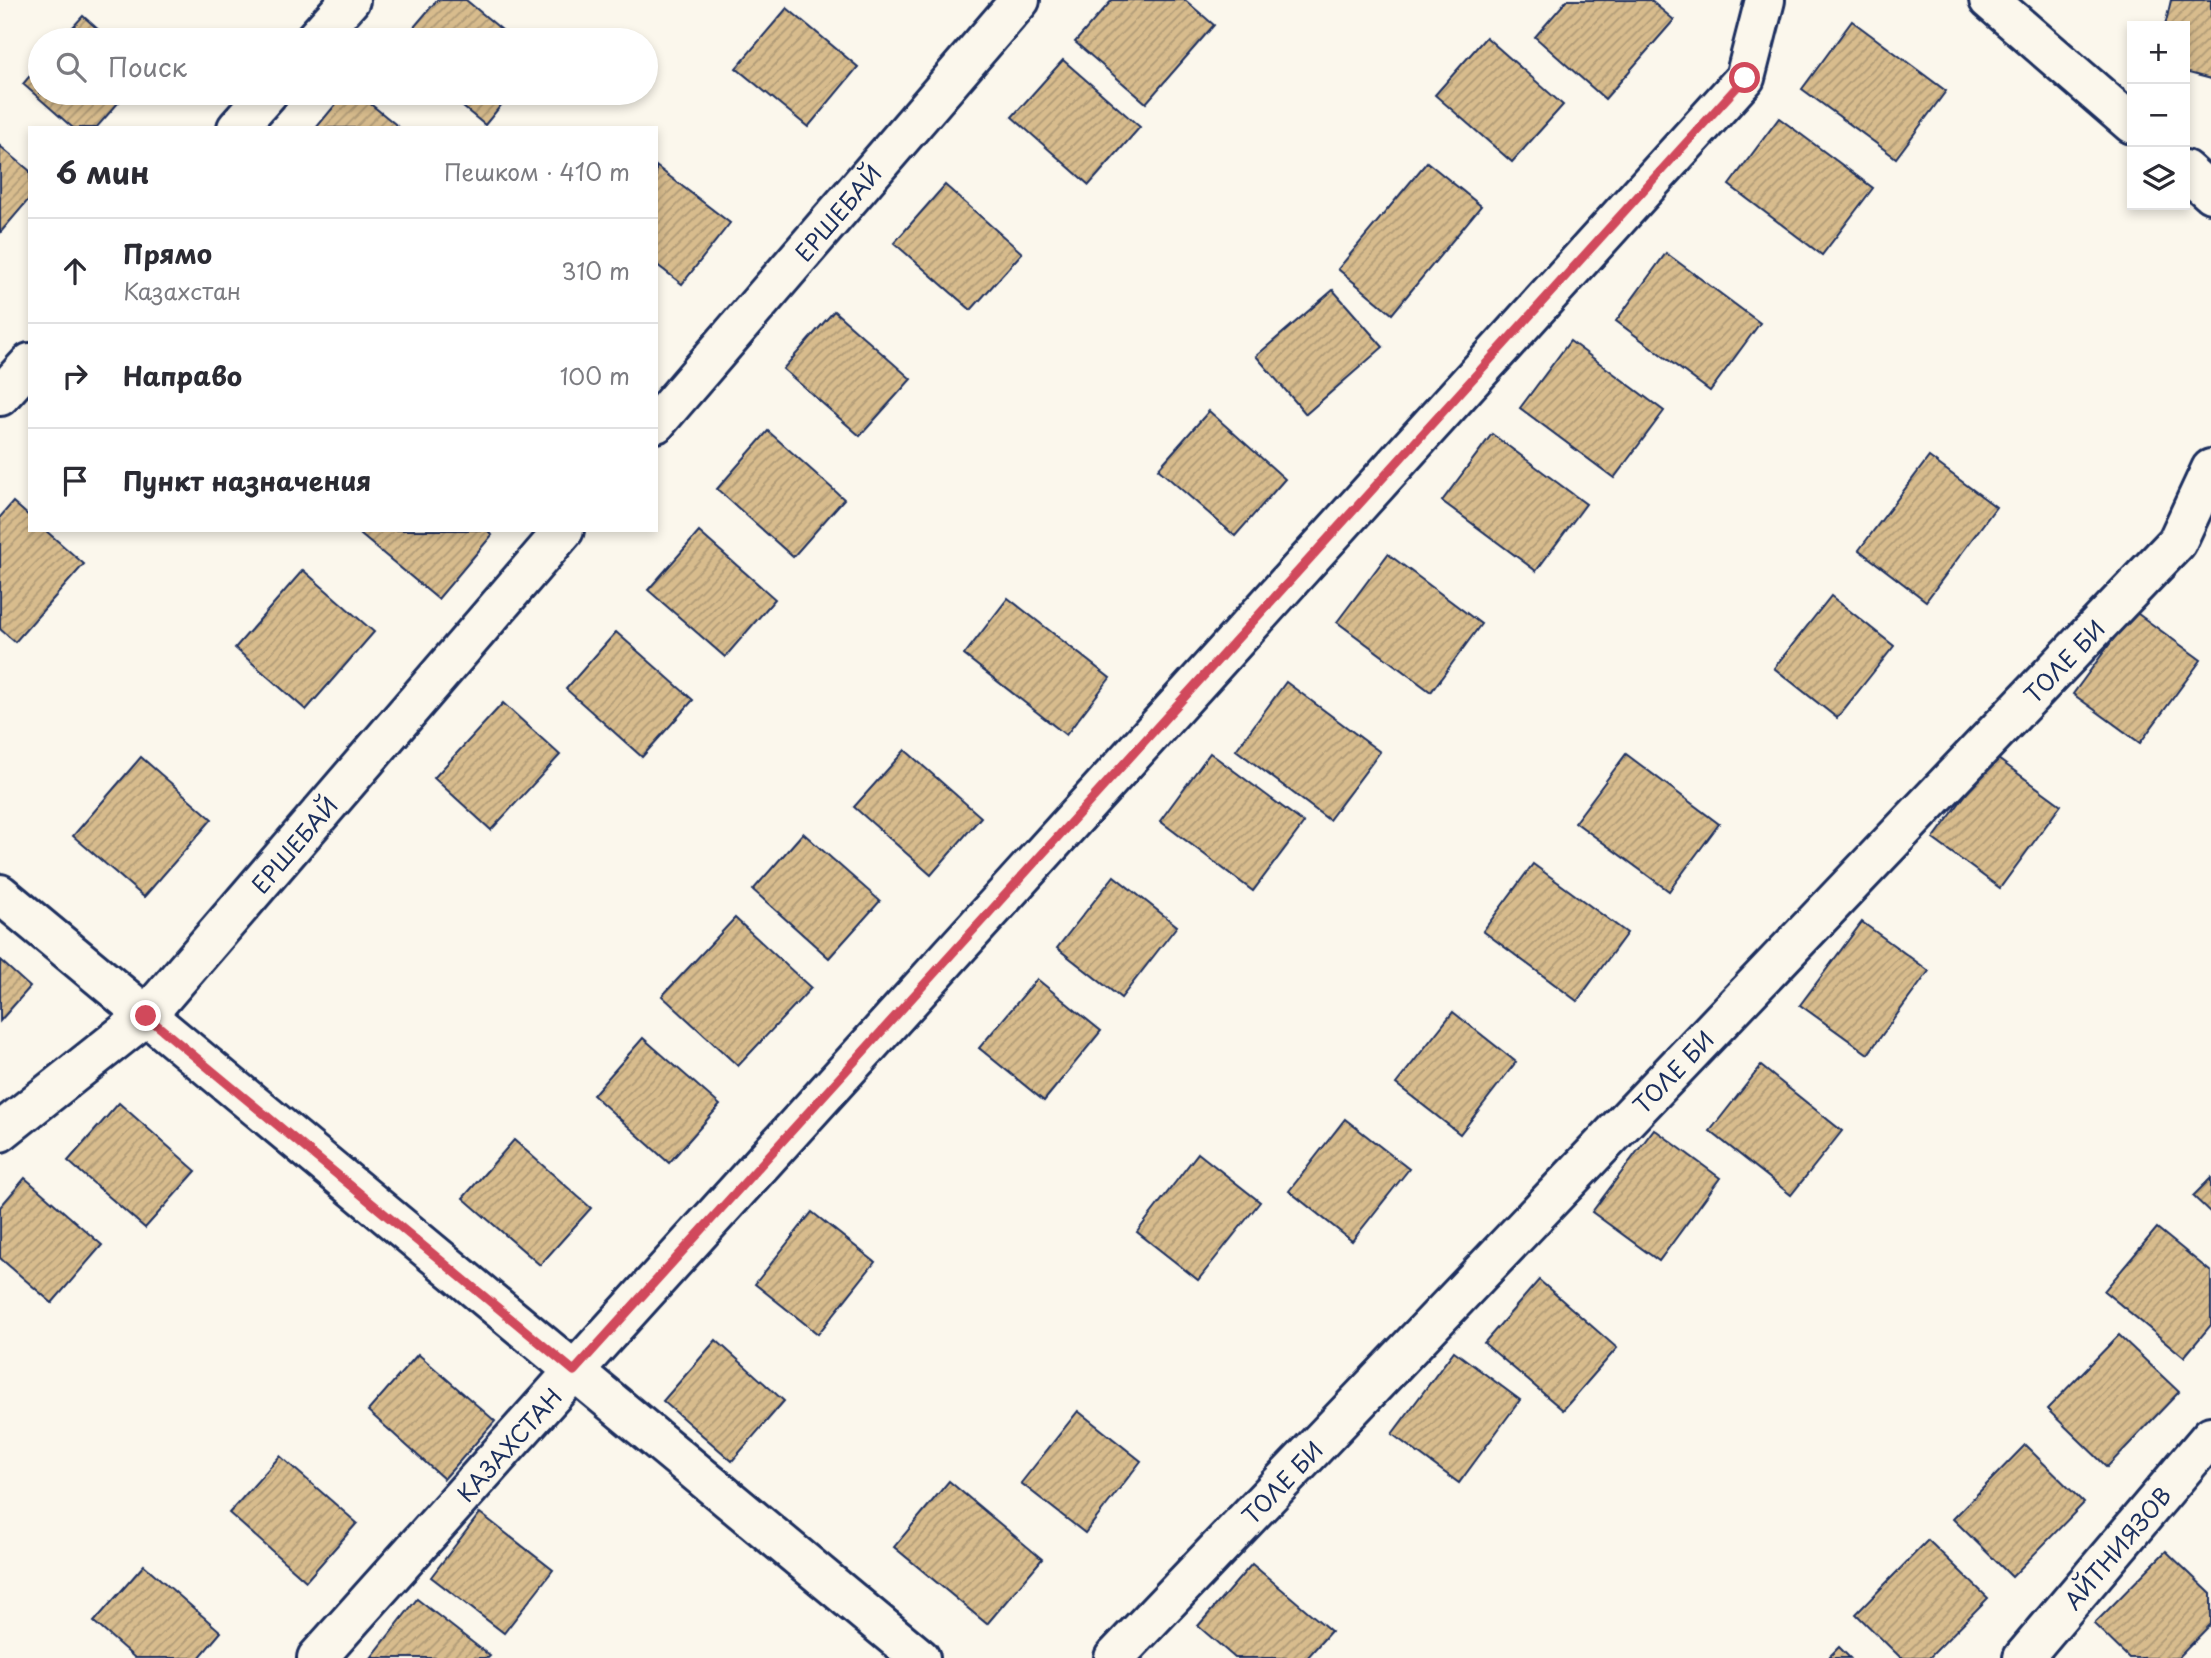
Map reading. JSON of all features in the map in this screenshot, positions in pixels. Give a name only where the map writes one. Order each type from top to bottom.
[{"type":"street","points":[[325,28],[350,0]]},
{"type":"street","name":"ЕРШЕБАЙ","points":[[658,421],[1020,0]]},
{"type":"street","name":"КАЗАХСТАН","points":[[317,1658],[1745,78],[1765,0]]},
{"type":"street","points":[[1989,0],[2127,120]]},
{"type":"street","points":[[239,126],[257,105]]},
{"type":"street","points":[[2190,174],[2211,193]]},
{"type":"street","points":[[0,397],[28,365]]},
{"type":"street","name":"ТОЛЕ БИ","points":[[1114,1658],[2177,542],[2211,469]]},
{"type":"street","name":"ЕРШЕБАЙ","points":[[0,1132],[146,1016],[562,532]]},
{"type":"street","points":[[0,894],[920,1658]]},
{"type":"street","name":"АЙТНИЯЗОВ","points":[[2023,1658],[2211,1436]]},
{"type":"building","points":[[437,0],[466,0],[500,28],[413,28]]},
{"type":"building","points":[[1112,0],[1185,0],[1214,25],[1146,103],[1075,42]]},
{"type":"building","points":[[1567,0],[1650,0],[1674,20],[1605,99],[1535,37]]},
{"type":"building","points":[[2171,0],[2211,0],[2211,79],[2190,73],[2190,21],[2166,21]]},
{"type":"building","points":[[787,8],[858,67],[808,127],[736,68]]},
{"type":"building","points":[[83,16],[96,28],[72,28]]},
{"type":"building","points":[[1852,21],[1946,91],[1896,158],[1802,89]]},
{"type":"building","points":[[1486,37],[1563,105],[1512,162],[1435,95]]},
{"type":"building","points":[[1063,60],[1140,127],[1089,185],[1012,117]]},
{"type":"building","points":[[47,105],[116,105],[98,126],[71,126]]},
{"type":"building","points":[[335,105],[372,105],[398,126],[318,126]]},
{"type":"building","points":[[461,105],[501,105],[485,125]]},
{"type":"building","points":[[1779,118],[1873,188],[1822,255],[1729,185]]},
{"type":"building","points":[[0,146],[28,169],[28,200],[0,233]]},
{"type":"building","points":[[1427,162],[1481,206],[1392,314],[1338,269]]},
{"type":"building","points":[[658,168],[730,223],[682,284],[658,266]]},
{"type":"building","points":[[945,185],[1022,253],[971,310],[894,243]]},
{"type":"building","points":[[1666,253],[1760,323],[1710,391],[1616,321]]},
{"type":"building","points":[[1333,290],[1383,347],[1306,414],[1256,356]]},
{"type":"building","points":[[834,311],[911,379],[860,436],[783,369]]},
{"type":"building","points":[[1570,341],[1664,411],[1614,478],[1520,408]]},
{"type":"building","points":[[1209,411],[1285,479],[1235,536],[1158,469]]},
{"type":"building","points":[[768,431],[844,499],[793,557],[717,489]]},
{"type":"building","points":[[1492,434],[1586,504],[1536,571],[1442,501]]},
{"type":"building","points":[[1929,457],[1996,507],[1926,601],[1859,550]]},
{"type":"building","points":[[13,502],[28,515],[28,532],[47,532],[84,564],[15,642],[0,629],[0,517]]},
{"type":"building","points":[[357,532],[489,532],[492,535],[438,599]]},
{"type":"building","points":[[699,532],[775,599],[725,657],[648,590]]},
{"type":"building","points":[[1388,554],[1481,624],[1431,692],[1337,622]]},
{"type":"building","points":[[303,570],[374,632],[306,710],[235,648]]},
{"type":"building","points":[[1831,596],[1894,646],[1837,718],[1774,668]]},
{"type":"building","points":[[1008,598],[1110,678],[1066,735],[964,655]]},
{"type":"building","points":[[2134,611],[2201,660],[2140,743],[2073,694]]},
{"type":"building","points":[[616,632],[693,700],[642,757],[566,689]]},
{"type":"building","points":[[1286,682],[1380,752],[1329,820],[1236,750]]},
{"type":"building","points":[[503,703],[560,755],[491,830],[434,778]]},
{"type":"building","points":[[905,750],[981,817],[931,875],[854,807]]},
{"type":"building","points":[[1210,753],[1304,823],[1253,891],[1160,821]]},
{"type":"building","points":[[1626,754],[1719,824],[1669,891],[1575,822]]},
{"type":"building","points":[[1994,756],[2061,805],[2000,888],[1933,839]]},
{"type":"building","points":[[141,757],[212,819],[144,897],[73,836]]},
{"type":"building","points":[[803,833],[880,901],[829,958],[753,890]]},
{"type":"building","points":[[1533,864],[1627,933],[1577,1001],[1483,931]]},
{"type":"building","points":[[1114,876],[1177,926],[1121,998],[1057,948]]},
{"type":"building","points":[[735,918],[811,988],[738,1066],[662,996]]},
{"type":"building","points":[[1862,922],[1929,971],[1868,1054],[1800,1005]]},
{"type":"building","points":[[0,960],[30,987],[0,1021]]},
{"type":"building","points":[[1037,979],[1101,1031],[1044,1101],[979,1048]]},
{"type":"building","points":[[1453,1012],[1516,1062],[1460,1134],[1396,1084]]},
{"type":"building","points":[[643,1038],[720,1105],[669,1163],[593,1095]]},
{"type":"building","points":[[1761,1066],[1842,1131],[1791,1195],[1710,1131]]},
{"type":"building","points":[[119,1103],[196,1171],[145,1228],[68,1161]]},
{"type":"building","points":[[1345,1119],[1409,1169],[1352,1241],[1289,1191]]},
{"type":"building","points":[[1654,1129],[1720,1178],[1659,1261],[1592,1212]]},
{"type":"building","points":[[514,1140],[591,1208],[540,1265],[463,1198]]},
{"type":"building","points":[[1198,1153],[1260,1202],[1198,1280],[1137,1232]]},
{"type":"building","points":[[25,1178],[102,1245],[52,1303],[0,1258],[0,1207]]},
{"type":"building","points":[[2211,1178],[2211,1213],[2193,1196]]},
{"type":"building","points":[[812,1212],[875,1262],[818,1334],[755,1284]]},
{"type":"building","points":[[2157,1228],[2211,1272],[2211,1325],[2184,1357],[2104,1291]]},
{"type":"building","points":[[1539,1280],[1617,1348],[1563,1410],[1484,1343]]},
{"type":"building","points":[[2119,1335],[2179,1392],[2107,1467],[2047,1409]]},
{"type":"building","points":[[716,1340],[784,1401],[732,1461],[663,1401]]},
{"type":"building","points":[[1454,1351],[1520,1400],[1459,1483],[1392,1434]]},
{"type":"building","points":[[418,1354],[495,1421],[444,1479],[368,1411]]},
{"type":"building","points":[[1078,1411],[1141,1461],[1085,1533],[1021,1483]]},
{"type":"building","points":[[2025,1445],[2084,1503],[2012,1577],[1953,1519]]},
{"type":"building","points":[[280,1456],[357,1523],[306,1581],[229,1513]]},
{"type":"building","points":[[949,1481],[1042,1559],[987,1624],[894,1547]]},
{"type":"building","points":[[480,1513],[553,1570],[504,1633],[431,1577]]},
{"type":"building","points":[[1928,1540],[1988,1598],[1929,1658],[1901,1658],[1856,1614]]},
{"type":"building","points":[[2166,1551],[2211,1594],[2211,1624],[2178,1658],[2129,1658],[2094,1624]]},
{"type":"building","points":[[1252,1564],[1331,1631],[1307,1658],[1235,1658],[1198,1626]]},
{"type":"building","points":[[144,1565],[221,1632],[199,1658],[135,1658],[94,1622]]},
{"type":"building","points":[[417,1599],[490,1656],[371,1658]]},
{"type":"building","points":[[1839,1647],[1850,1658],[1828,1658]]},
{"type":"route","points":[[146,1016],[574,1371],[1745,78]]}]
